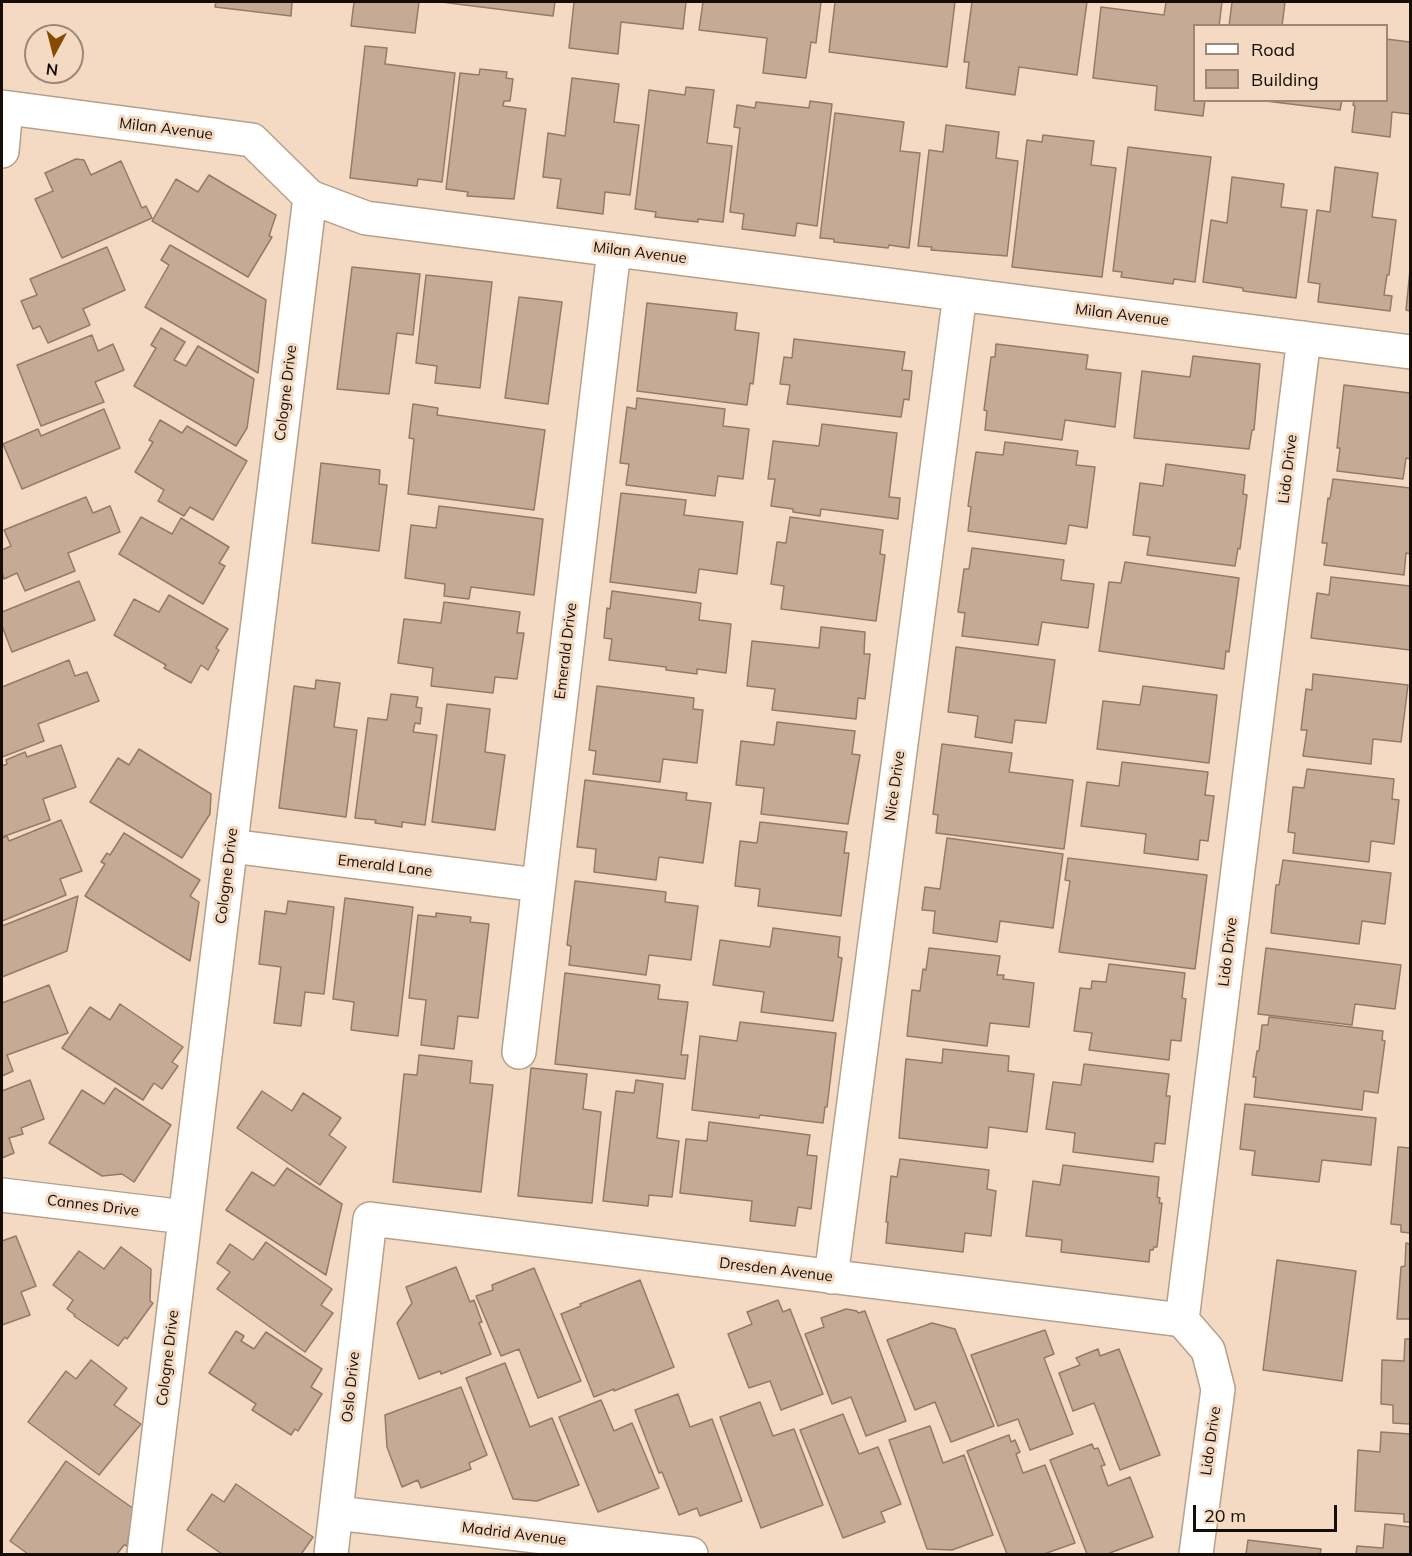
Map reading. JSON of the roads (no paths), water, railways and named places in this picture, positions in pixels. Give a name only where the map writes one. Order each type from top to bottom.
[{"type":"street","points":[[2,151],[4,108]]},
{"type":"street","name":"Milan Avenue","points":[[4,108],[252,140],[310,197],[366,218],[1410,352]]},
{"type":"street","name":"Cologne Drive","points":[[144,1554],[310,197]]},
{"type":"street","name":"Emerald Drive","points":[[519,1052],[614,250]]},
{"type":"street","name":"Nice Drive","points":[[831,1277],[960,294]]},
{"type":"street","name":"Lido Drive","points":[[1196,1554],[1218,1389],[1208,1350],[1182,1320],[1304,338]]},
{"type":"street","name":"Emerald Lane","points":[[231,846],[538,885]]},
{"type":"street","name":"Cannes Drive","points":[[2,1195],[185,1217]]},
{"type":"street","name":"Dresden Avenue","points":[[370,1219],[1182,1320]]},
{"type":"street","name":"Oslo Drive","points":[[331,1554],[370,1219]]},
{"type":"street","name":"Madrid Avenue","points":[[336,1513],[691,1554]]}]
